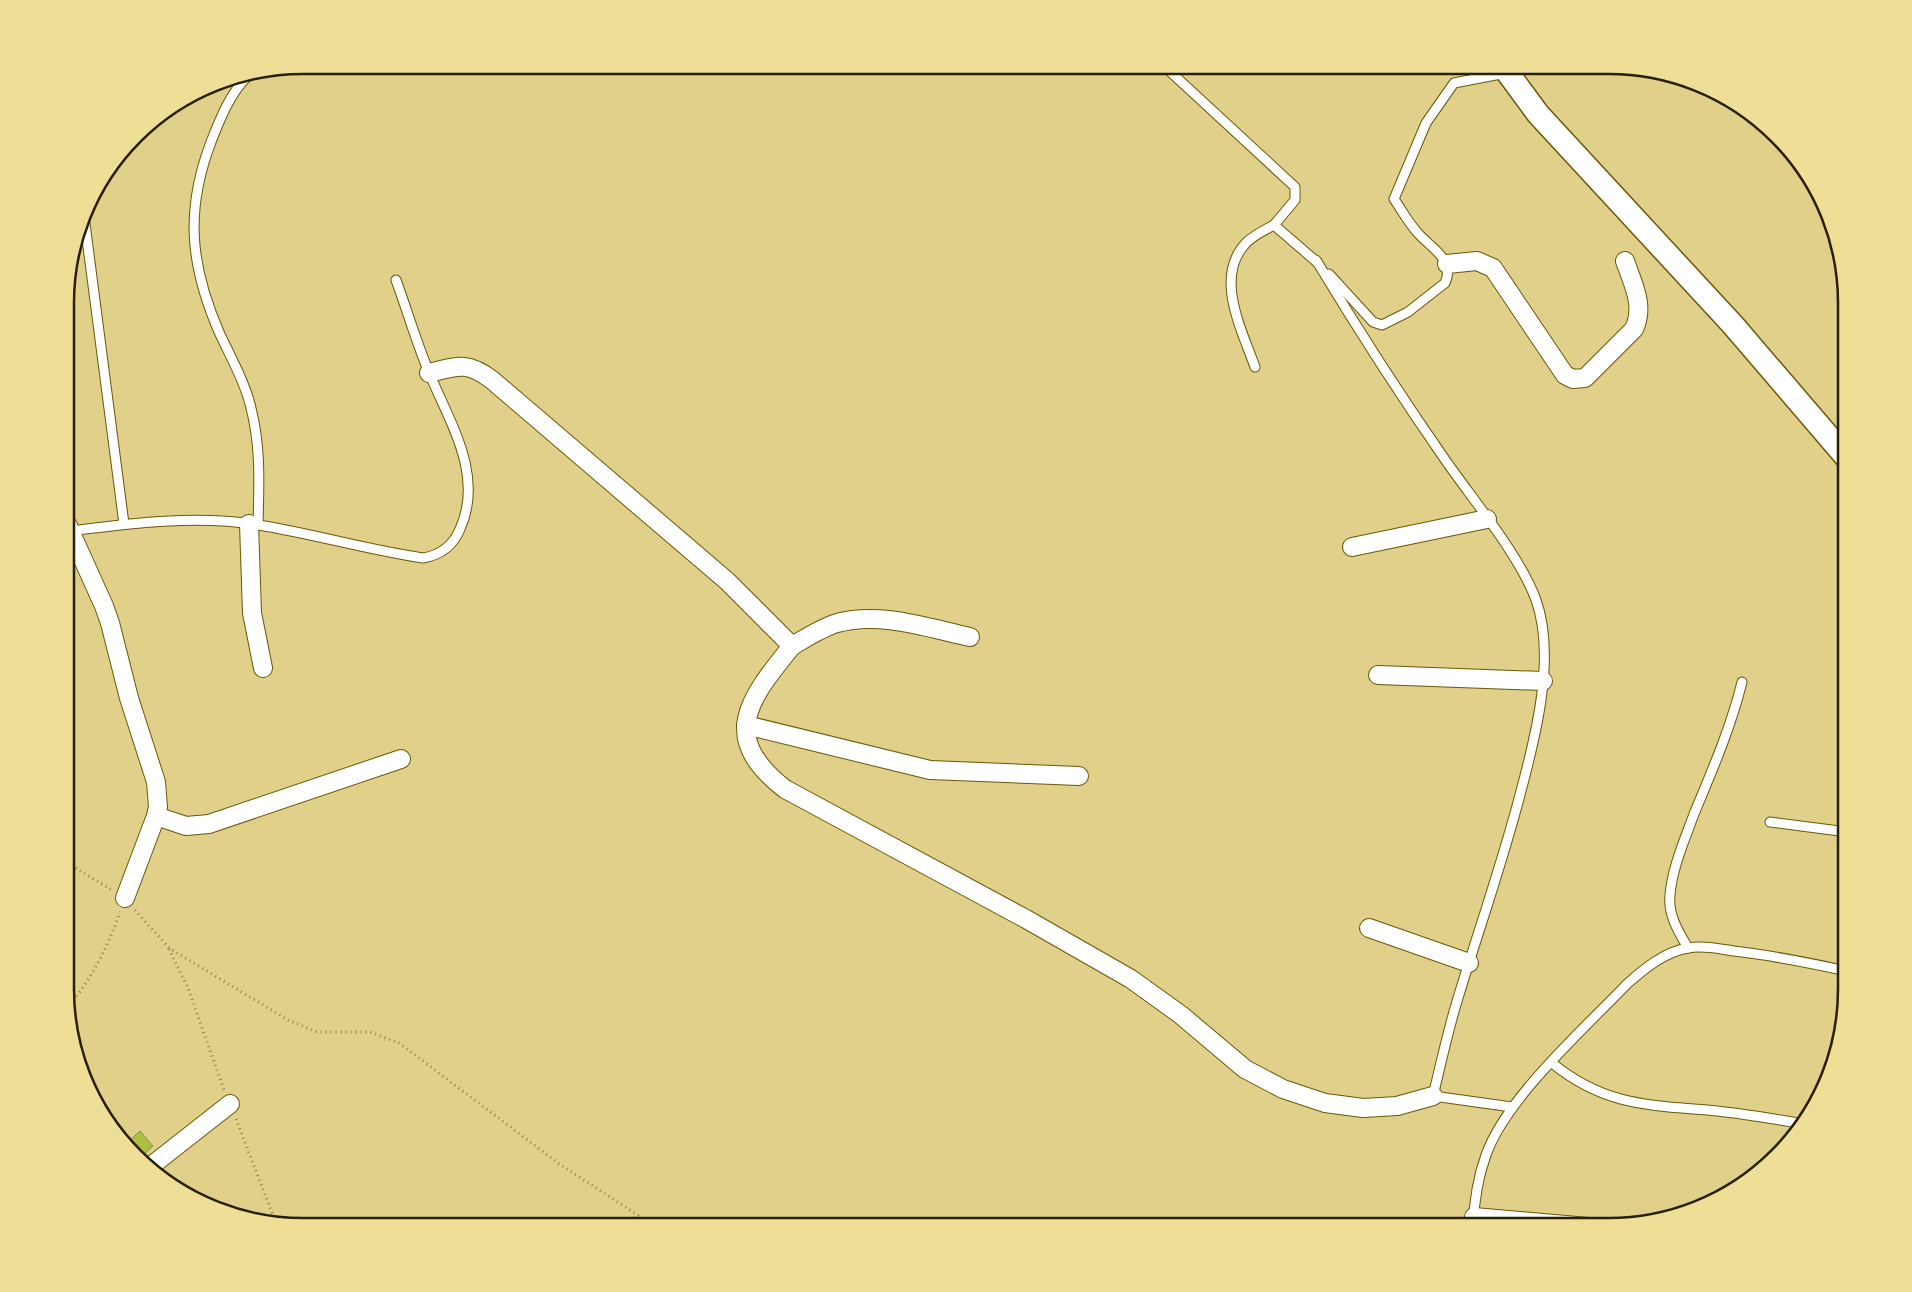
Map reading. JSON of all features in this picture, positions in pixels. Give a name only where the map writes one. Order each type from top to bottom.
[{"type":"street","points":[[1508,74],[1538,114],[1733,325],[1838,449]]},
{"type":"street","points":[[1447,264],[1477,261],[1493,268],[1566,375],[1577,380],[1585,378],[1634,329],[1637,323],[1639,303],[1625,261]]},
{"type":"street","points":[[429,372],[460,365],[473,368],[492,380],[727,581],[792,646]]},
{"type":"street","points":[[1352,547],[1487,520]]},
{"type":"street","points":[[254,524],[252,613],[263,668]]},
{"type":"street","points":[[74,540],[110,623],[129,698],[156,782],[158,807],[156,816],[125,898]]},
{"type":"street","points":[[970,636],[897,621],[871,619],[836,623],[821,629],[792,646],[753,697],[746,725],[747,740],[752,754],[769,775],[785,789],[1026,919],[1131,980],[1181,1014],[1245,1069],[1264,1080],[1314,1100],[1350,1107],[1382,1108],[1433,1096]]},
{"type":"street","points":[[1378,675],[1543,681]]},
{"type":"street","points":[[746,725],[930,770],[1079,776]]},
{"type":"street","points":[[156,816],[186,826],[208,824],[402,758]]},
{"type":"street","points":[[1369,928],[1470,963]]},
{"type":"street","points":[[154,1163],[230,1104]]},
{"type":"lane","points":[[1174,74],[1295,187],[1295,200],[1274,225],[1247,242],[1235,260],[1232,298],[1255,367]]},
{"type":"lane","points":[[1274,225],[1316,260],[1373,322],[1382,325],[1408,312],[1443,286],[1449,273],[1447,264],[1416,231],[1394,199],[1426,123],[1454,83],[1486,74]]},
{"type":"lane","points":[[244,82],[232,98],[203,164],[196,197],[193,238],[199,278],[251,406],[259,456],[254,524]]},
{"type":"lane","points":[[86,230],[124,524]]},
{"type":"lane","points":[[1316,260],[1374,356],[1527,580],[1537,602],[1542,632],[1543,681],[1532,749],[1500,869],[1457,1000],[1433,1096],[1512,1107]]},
{"type":"lane","points":[[74,528],[196,521],[254,524],[423,558],[436,556],[446,549],[457,536],[464,521],[469,483],[461,445],[429,372],[396,280]]},
{"type":"lane","points":[[1688,948],[1672,917],[1670,894],[1673,878],[1686,835],[1724,739],[1742,682]]},
{"type":"lane","points":[[1770,822],[1838,831]]},
{"type":"lane","points":[[1474,1218],[1486,1154],[1512,1107],[1642,970],[1659,959],[1688,948],[1708,947],[1748,952],[1838,969]]},
{"type":"lane","points":[[1552,1063],[1583,1085],[1620,1099],[1650,1106],[1718,1111],[1796,1123]]},
{"type":"path","points":[[74,867],[125,898],[169,948],[188,988],[273,1216]]},
{"type":"path","points":[[74,1000],[101,958],[125,898]]},
{"type":"path","points":[[169,948],[298,1025],[330,1034],[370,1032],[399,1043],[558,1163],[642,1218]]},
{"type":"building","points":[[140,1131],[153,1146],[144,1154],[131,1140]]}]
